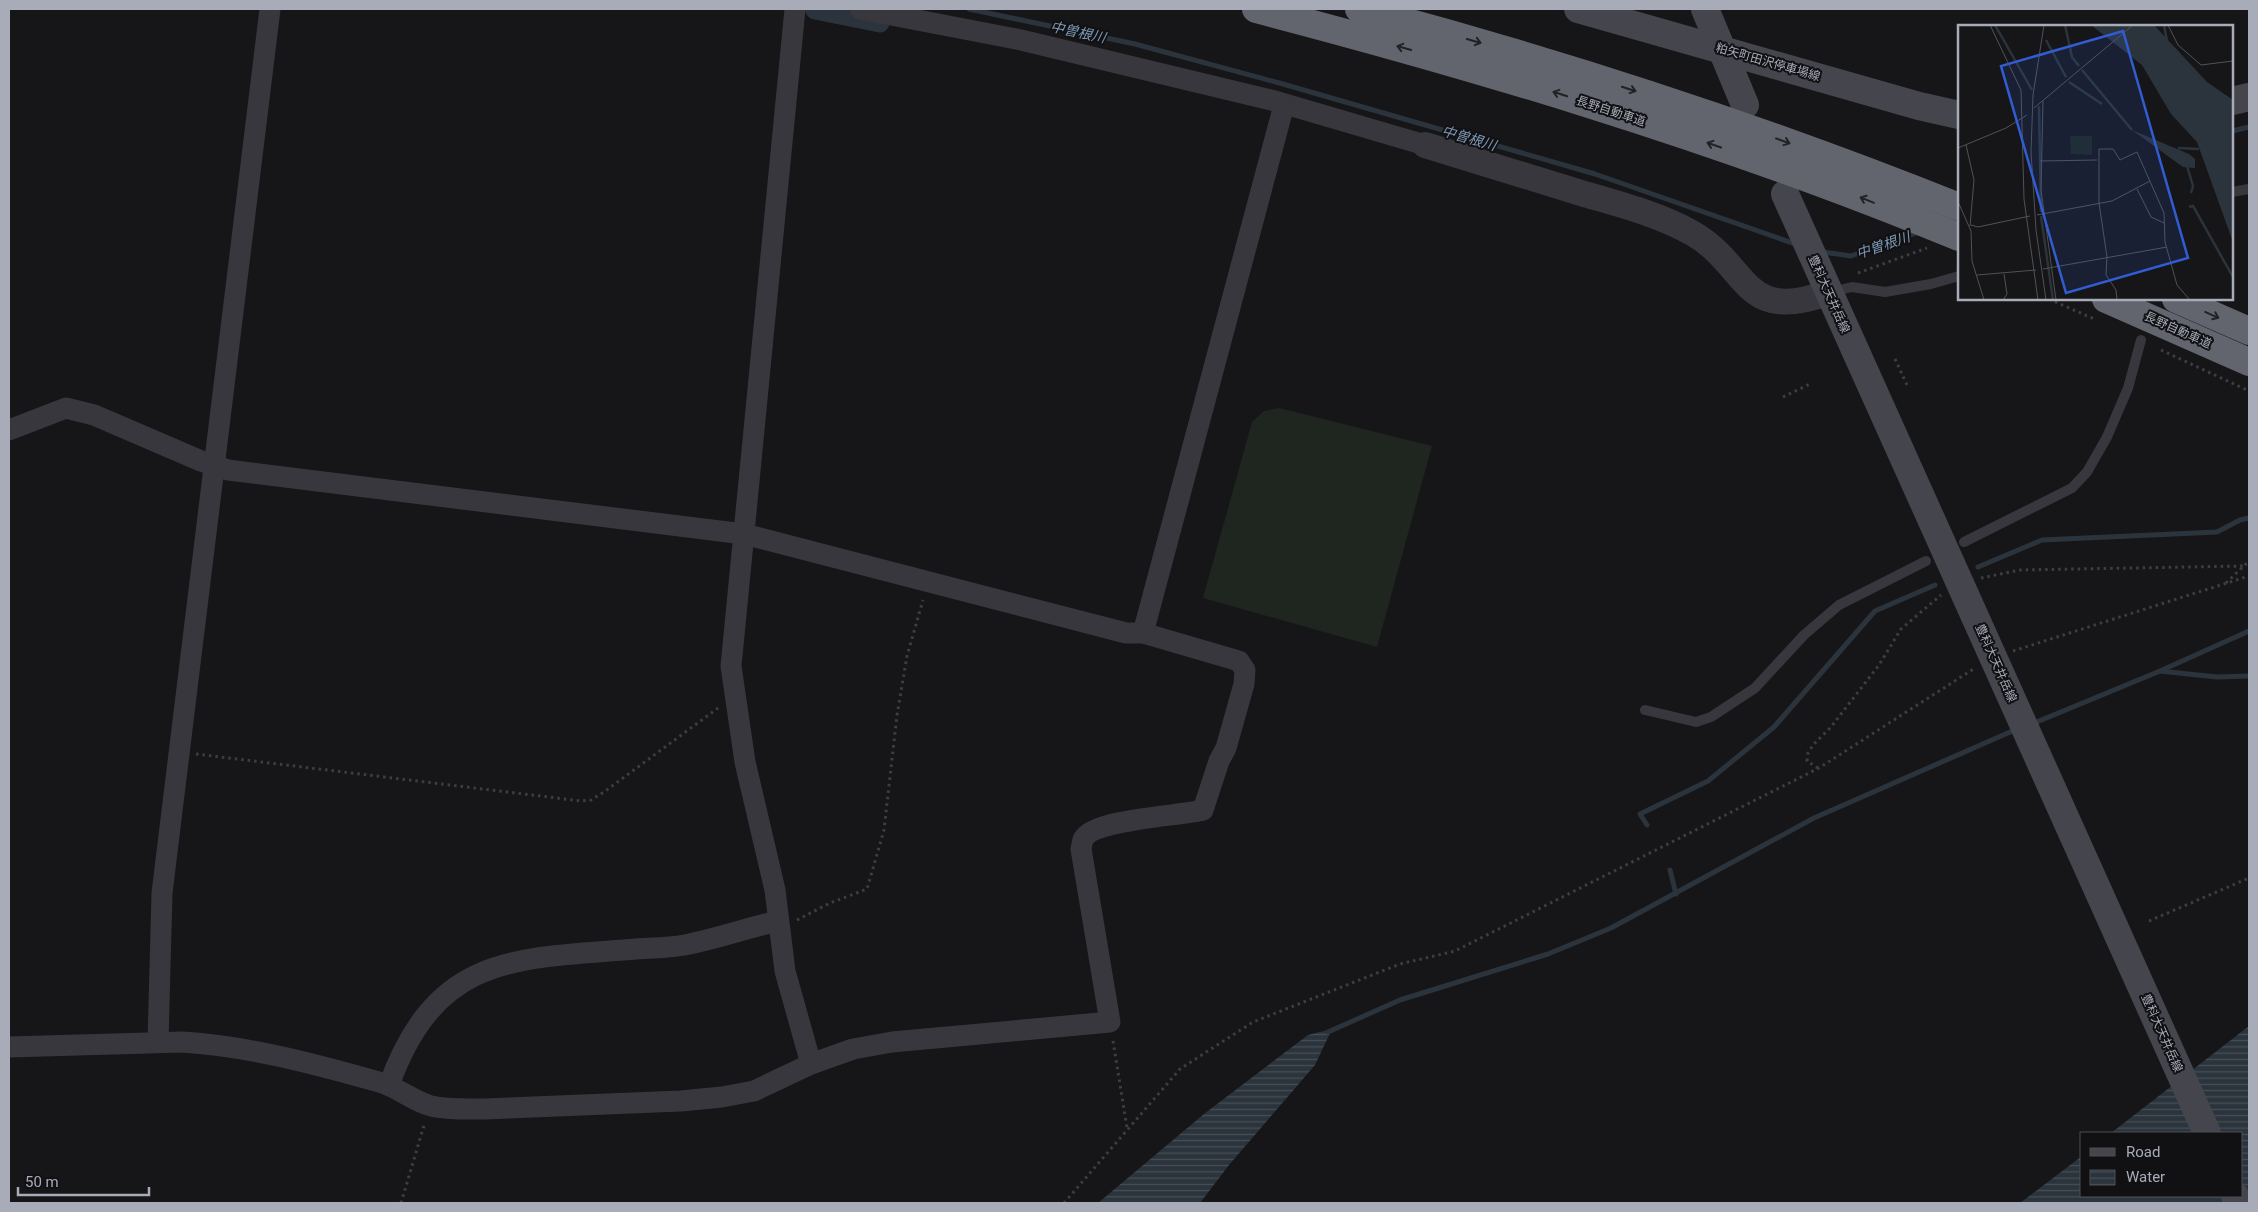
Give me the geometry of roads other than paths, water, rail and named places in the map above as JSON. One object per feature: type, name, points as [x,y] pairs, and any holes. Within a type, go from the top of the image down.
[{"type":"highway","name":"長野自動車道","points":[[1256,9],[1390,44],[1544,89],[1700,140],[1832,186],[1912,218],[1947,241]]},
{"type":"highway","points":[[1359,9],[1550,63],[1706,113],[1953,205]]},
{"type":"highway","name":"長野自動車道","points":[[2108,300],[2249,362]]},
{"type":"highway","points":[[2178,300],[2249,331]]},
{"type":"main road","name":"粕矢町田沢停車場線","points":[[1578,9],[1918,106],[1958,115]]},
{"type":"main road","points":[[1704,9],[1745,105]]},
{"type":"main road","points":[[2233,101],[2249,97]]},
{"type":"main road","name":"豊科大天井岳線","points":[[1785,194],[1822,280],[2207,1132]]},
{"type":"street","points":[[158,1042],[162,892],[270,9]]},
{"type":"street","points":[[795,9],[731,666],[745,762],[775,890],[785,971],[811,1064]]},
{"type":"street","points":[[860,9],[1020,40],[1284,105],[1425,145],[1616,203],[1670,223],[1708,244],[1741,281],[1758,295],[1775,301],[1794,302],[1822,280]]},
{"type":"street","points":[[1143,633],[1284,105]]},
{"type":"street","points":[[9,430],[66,408],[94,415],[228,470],[744,534],[1126,633],[1143,633],[1239,661],[1245,670],[1244,684],[1226,748],[1219,761],[1204,810],[1114,823],[1094,830],[1084,838],[1081,849],[1110,1022],[892,1042],[853,1048],[811,1064],[754,1091],[722,1097],[681,1101],[454,1110],[430,1105],[389,1085],[323,1066],[209,1044],[158,1042],[9,1048]]},
{"type":"street","points":[[389,1085],[400,1054],[414,1028],[436,1003],[457,986],[479,973],[530,958],[686,945],[778,921]]},
{"type":"lane","points":[[2233,192],[2249,189]]},
{"type":"lane","points":[[1822,280],[1885,292],[1932,284],[1958,276]]},
{"type":"lane","points":[[1964,542],[2072,488],[2087,472],[2107,437],[2128,388],[2141,340]]},
{"type":"lane","points":[[1645,710],[1696,722],[1711,717],[1755,688],[1804,635],[1839,605],[1926,561]]},
{"type":"water","points":[[2249,1026],[2249,1203],[2020,1203],[2080,1158],[2080,1197],[2243,1197],[2243,1132],[2112,1132]]},
{"type":"water","points":[[1332,1029],[1315,1065],[1229,1165],[1200,1203],[1098,1203],[1204,1114],[1308,1035]]},
{"type":"waterway","name":"中曽根川","points":[[969,9],[1135,44],[1283,84],[1595,174],[1798,245]]},
{"type":"waterway","points":[[815,10],[880,23]]},
{"type":"waterway","name":"中曽根川","points":[[2233,131],[2249,127]]},
{"type":"waterway","name":"中曽根川","points":[[1823,252],[1851,256],[1919,232]]},
{"type":"waterway","points":[[1978,567],[2042,540],[2217,532],[2240,520],[2249,518]]},
{"type":"waterway","points":[[1647,825],[1640,814],[1708,781],[1774,727],[1875,611],[1935,585]]},
{"type":"waterway","points":[[2160,671],[2249,631]]},
{"type":"waterway","points":[[2032,724],[2160,671],[2217,677],[2249,676]]},
{"type":"waterway","points":[[1328,1032],[1400,1000],[1548,954],[1611,928],[1814,818],[2017,729]]},
{"type":"waterway","points":[[1670,870],[1676,894]]}]
